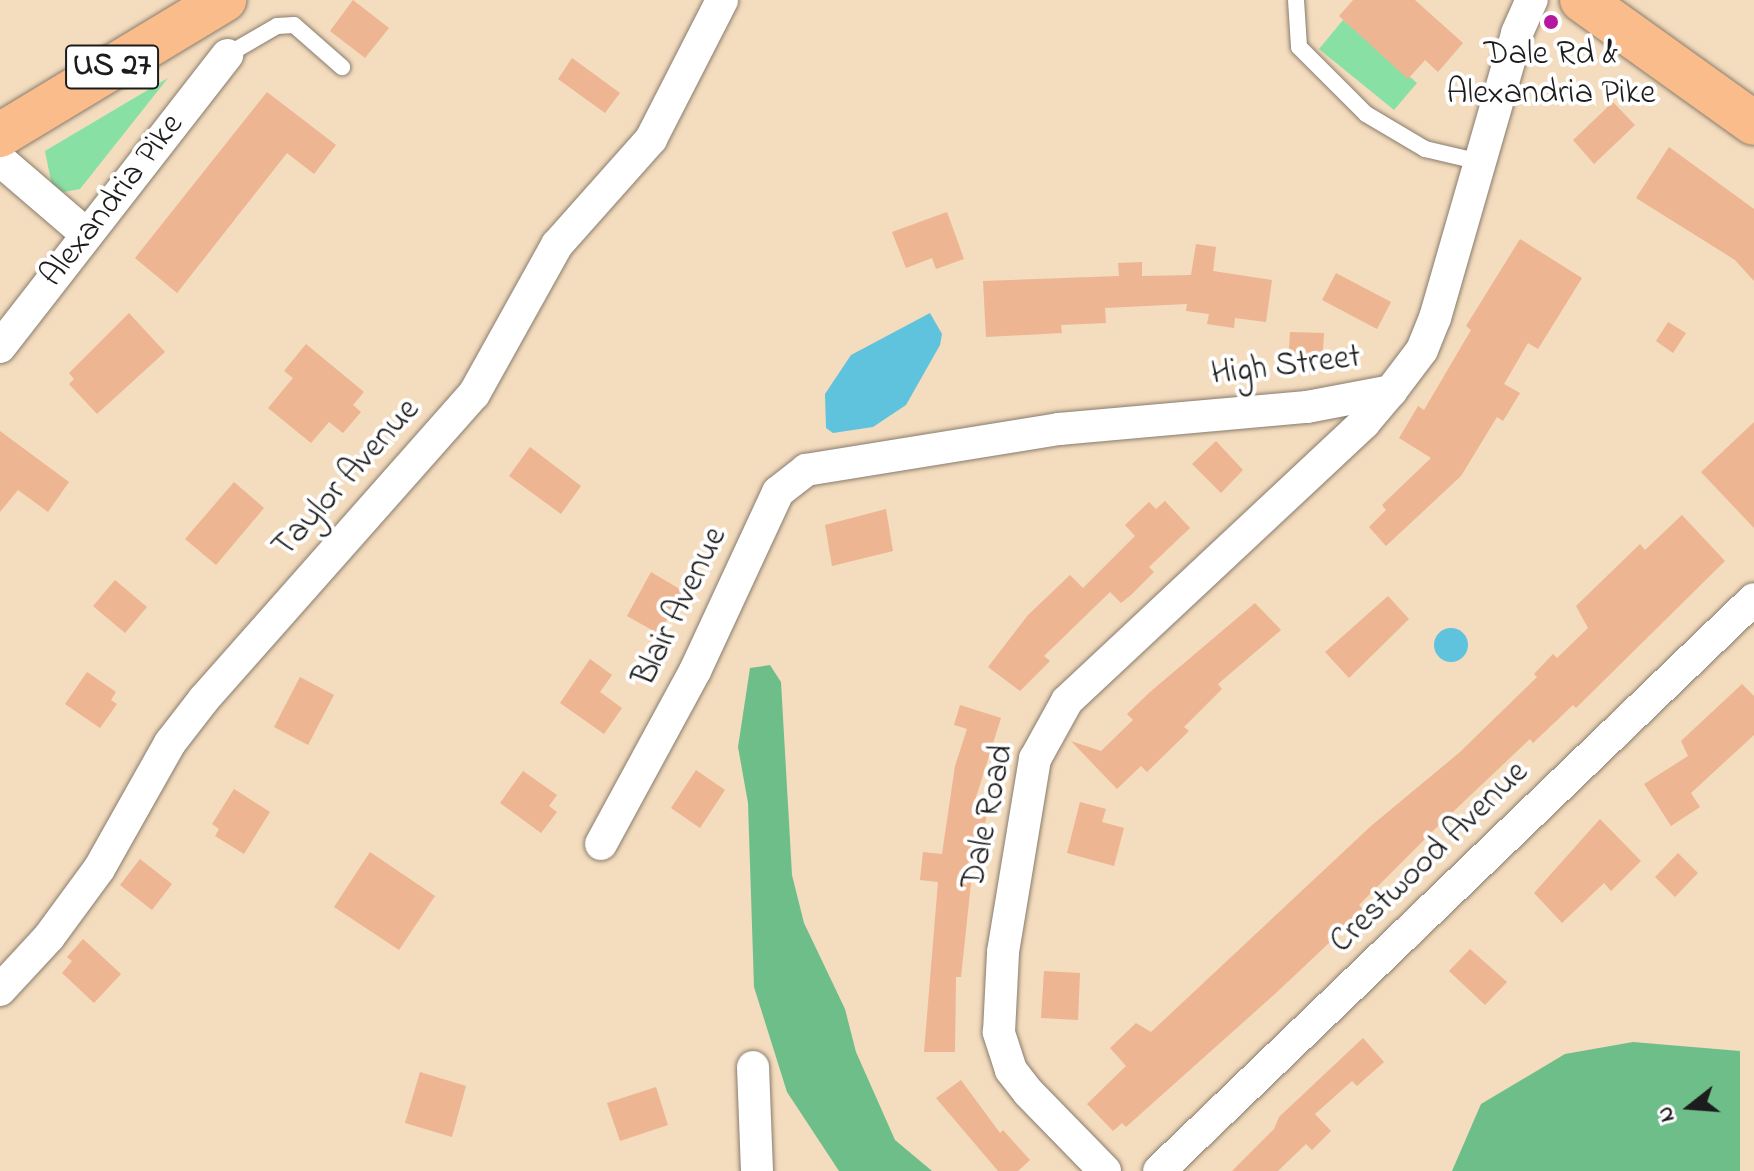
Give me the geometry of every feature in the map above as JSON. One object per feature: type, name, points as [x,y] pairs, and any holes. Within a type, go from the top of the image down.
[{"type":"main road","name":"US 27","points":[[0,135],[224,0]]},
{"type":"main road","points":[[1582,0],[1754,123]]},
{"type":"street","name":"Taylor Avenue","points":[[0,990],[49,937],[99,869],[170,743],[204,699],[474,394],[557,245],[651,139],[722,0]]},
{"type":"street","name":"High Street","points":[[871,459],[1059,429],[1307,407],[1391,391],[1422,350],[1435,318],[1517,33],[1532,0]]},
{"type":"street","name":"Alexandria Pike","points":[[0,347],[227,55]]},
{"type":"street","points":[[0,160],[86,234]]},
{"type":"street","name":"Dale Road","points":[[1105,1171],[1028,1092],[1011,1070],[999,1032],[1004,944],[1035,759],[1067,701],[1364,423],[1391,391]]},
{"type":"street","name":"Blair Avenue","points":[[601,844],[695,671],[778,492],[806,470],[871,459]]},
{"type":"street","name":"Crestwood Avenue","points":[[1159,1171],[1754,599]]},
{"type":"street","points":[[753,1067],[757,1171]]},
{"type":"lane","points":[[1296,0],[1299,47],[1366,114],[1425,149],[1481,162]]},
{"type":"lane","points":[[227,55],[277,26],[294,25],[342,67]]},
{"type":"green space","points":[[1343,20],[1417,83],[1394,110],[1319,49]]},
{"type":"green space","points":[[168,78],[80,189],[64,192],[52,186],[45,151]]},
{"type":"green space","points":[[770,665],[781,682],[792,875],[804,923],[845,1009],[856,1052],[895,1140],[932,1171],[839,1171],[787,1092],[754,987],[748,803],[738,747],[750,668]]},
{"type":"green space","points":[[1633,1042],[1740,1051],[1740,1171],[1452,1171],[1481,1104],[1565,1054]]},
{"type":"water","points":[[930,313],[942,334],[940,345],[906,405],[873,427],[833,433],[826,428],[825,394],[851,355]]},
{"type":"water","points":[[1451,628],[1463,633],[1468,645],[1463,657],[1451,662],[1439,657],[1434,645],[1439,633]]},
{"type":"building","points":[[353,0],[389,28],[365,58],[330,31]]},
{"type":"building","points":[[1353,0],[1415,0],[1463,43],[1438,72],[1425,60],[1408,79],[1339,16]]},
{"type":"building","points":[[572,58],[620,93],[605,113],[558,79]]},
{"type":"building","points":[[267,92],[336,145],[314,174],[287,153],[177,293],[135,258]]},
{"type":"building","points":[[1613,102],[1635,125],[1594,164],[1573,140]]},
{"type":"building","points":[[1669,147],[1754,209],[1754,281],[1735,260],[1636,198]]},
{"type":"building","points":[[947,212],[964,259],[936,269],[932,258],[906,268],[892,232]]},
{"type":"building","points":[[1520,239],[1582,278],[1538,349],[1528,343],[1504,384],[1520,393],[1503,421],[1497,417],[1461,476],[1386,546],[1369,527],[1386,510],[1382,505],[1431,458],[1399,438],[1418,406],[1424,410],[1471,330],[1466,326]]},
{"type":"building","points":[[1196,244],[1216,247],[1213,271],[1272,280],[1266,322],[1235,318],[1234,328],[1207,324],[1209,314],[1186,311],[1187,304],[1105,308],[1106,323],[1061,325],[1062,333],[986,337],[983,281],[1119,276],[1118,263],[1142,262],[1142,276],[1191,275]]},
{"type":"building","points":[[1336,273],[1391,302],[1377,329],[1322,300]]},
{"type":"building","points":[[129,313],[165,352],[97,414],[69,384],[74,379],[69,373]]},
{"type":"building","points":[[1668,322],[1686,333],[1673,353],[1656,341]]},
{"type":"building","points":[[1290,332],[1324,333],[1322,365],[1288,364]]},
{"type":"building","points":[[306,344],[364,392],[353,405],[361,412],[343,433],[329,422],[311,443],[268,408],[293,378],[284,371]]},
{"type":"building","points":[[1754,422],[1754,528],[1701,472]]},
{"type":"building","points":[[0,431],[69,482],[48,512],[18,490],[0,512]]},
{"type":"building","points":[[1216,441],[1243,470],[1221,493],[1192,464]]},
{"type":"building","points":[[530,447],[581,486],[561,514],[509,476]]},
{"type":"building","points":[[234,482],[264,508],[216,565],[185,539]]},
{"type":"building","points":[[1165,501],[1190,528],[1149,567],[1154,572],[1131,595],[1121,603],[1110,592],[1044,656],[1050,661],[1020,691],[988,667],[1028,615],[1070,575],[1083,588],[1135,536],[1125,525],[1149,502],[1156,509]]},
{"type":"building","points":[[886,509],[893,551],[832,566],[825,525]]},
{"type":"building","points":[[1682,515],[1725,561],[1576,708],[1573,705],[1533,743],[1530,739],[1437,827],[1359,905],[1364,910],[1276,993],[1126,1127],[1122,1123],[1113,1131],[1087,1104],[1126,1066],[1110,1048],[1136,1023],[1151,1032],[1371,826],[1460,752],[1537,677],[1534,674],[1553,654],[1557,658],[1588,628],[1576,606],[1640,544],[1645,550]]},
{"type":"building","points":[[651,572],[683,591],[659,634],[627,616]]},
{"type":"building","points":[[115,580],[147,607],[125,633],[93,606]]},
{"type":"building","points":[[1388,596],[1409,619],[1349,678],[1325,652]]},
{"type":"building","points":[[1255,603],[1281,630],[1218,684],[1222,689],[1184,727],[1189,731],[1147,772],[1141,766],[1117,789],[1071,741],[1101,751],[1133,720],[1127,714]]},
{"type":"building","points":[[590,659],[612,675],[600,692],[622,708],[604,734],[560,703]]},
{"type":"building","points":[[87,672],[116,692],[111,700],[117,704],[100,728],[65,704]]},
{"type":"building","points":[[300,677],[334,695],[308,745],[274,727]]},
{"type":"building","points":[[1742,684],[1754,696],[1754,735],[1691,793],[1700,807],[1671,826],[1644,784],[1688,756],[1681,741]]},
{"type":"building","points":[[960,705],[1001,718],[972,810],[987,813],[983,837],[976,836],[961,977],[956,977],[955,1052],[924,1052],[938,882],[920,880],[923,852],[942,854],[955,766],[967,729],[954,725]]},
{"type":"building","points":[[696,770],[725,790],[700,828],[671,808]]},
{"type":"building","points":[[523,771],[557,795],[549,806],[557,812],[541,833],[500,803]]},
{"type":"building","points":[[234,789],[270,812],[244,854],[215,836],[219,829],[212,824]]},
{"type":"building","points":[[1080,802],[1106,809],[1102,822],[1124,828],[1114,866],[1067,853]]},
{"type":"building","points":[[1600,819],[1641,861],[1611,891],[1604,883],[1562,923],[1534,893]]},
{"type":"building","points":[[370,852],[435,896],[399,950],[334,907]]},
{"type":"building","points":[[1678,853],[1698,873],[1675,897],[1655,877]]},
{"type":"building","points":[[140,859],[172,884],[152,910],[120,885]]},
{"type":"building","points":[[83,939],[121,974],[94,1003],[62,973],[72,961],[67,957]]},
{"type":"building","points":[[1470,949],[1507,982],[1485,1005],[1449,971]]},
{"type":"building","points":[[1044,971],[1080,973],[1078,1020],[1041,1018]]},
{"type":"building","points":[[1363,1038],[1384,1062],[1357,1086],[1352,1081],[1315,1114],[1331,1131],[1312,1150],[1306,1144],[1278,1171],[1232,1171],[1274,1129],[1279,1117]]},
{"type":"building","points":[[420,1072],[466,1086],[452,1137],[405,1123]]},
{"type":"building","points":[[961,1080],[1000,1133],[1003,1130],[1030,1160],[1018,1171],[998,1171],[936,1098]]},
{"type":"building","points":[[656,1087],[668,1125],[620,1141],[607,1103]]},
{"type":"place","name":"Dale Rd & Alexandria Pike","points":[[1551,22]]}]
